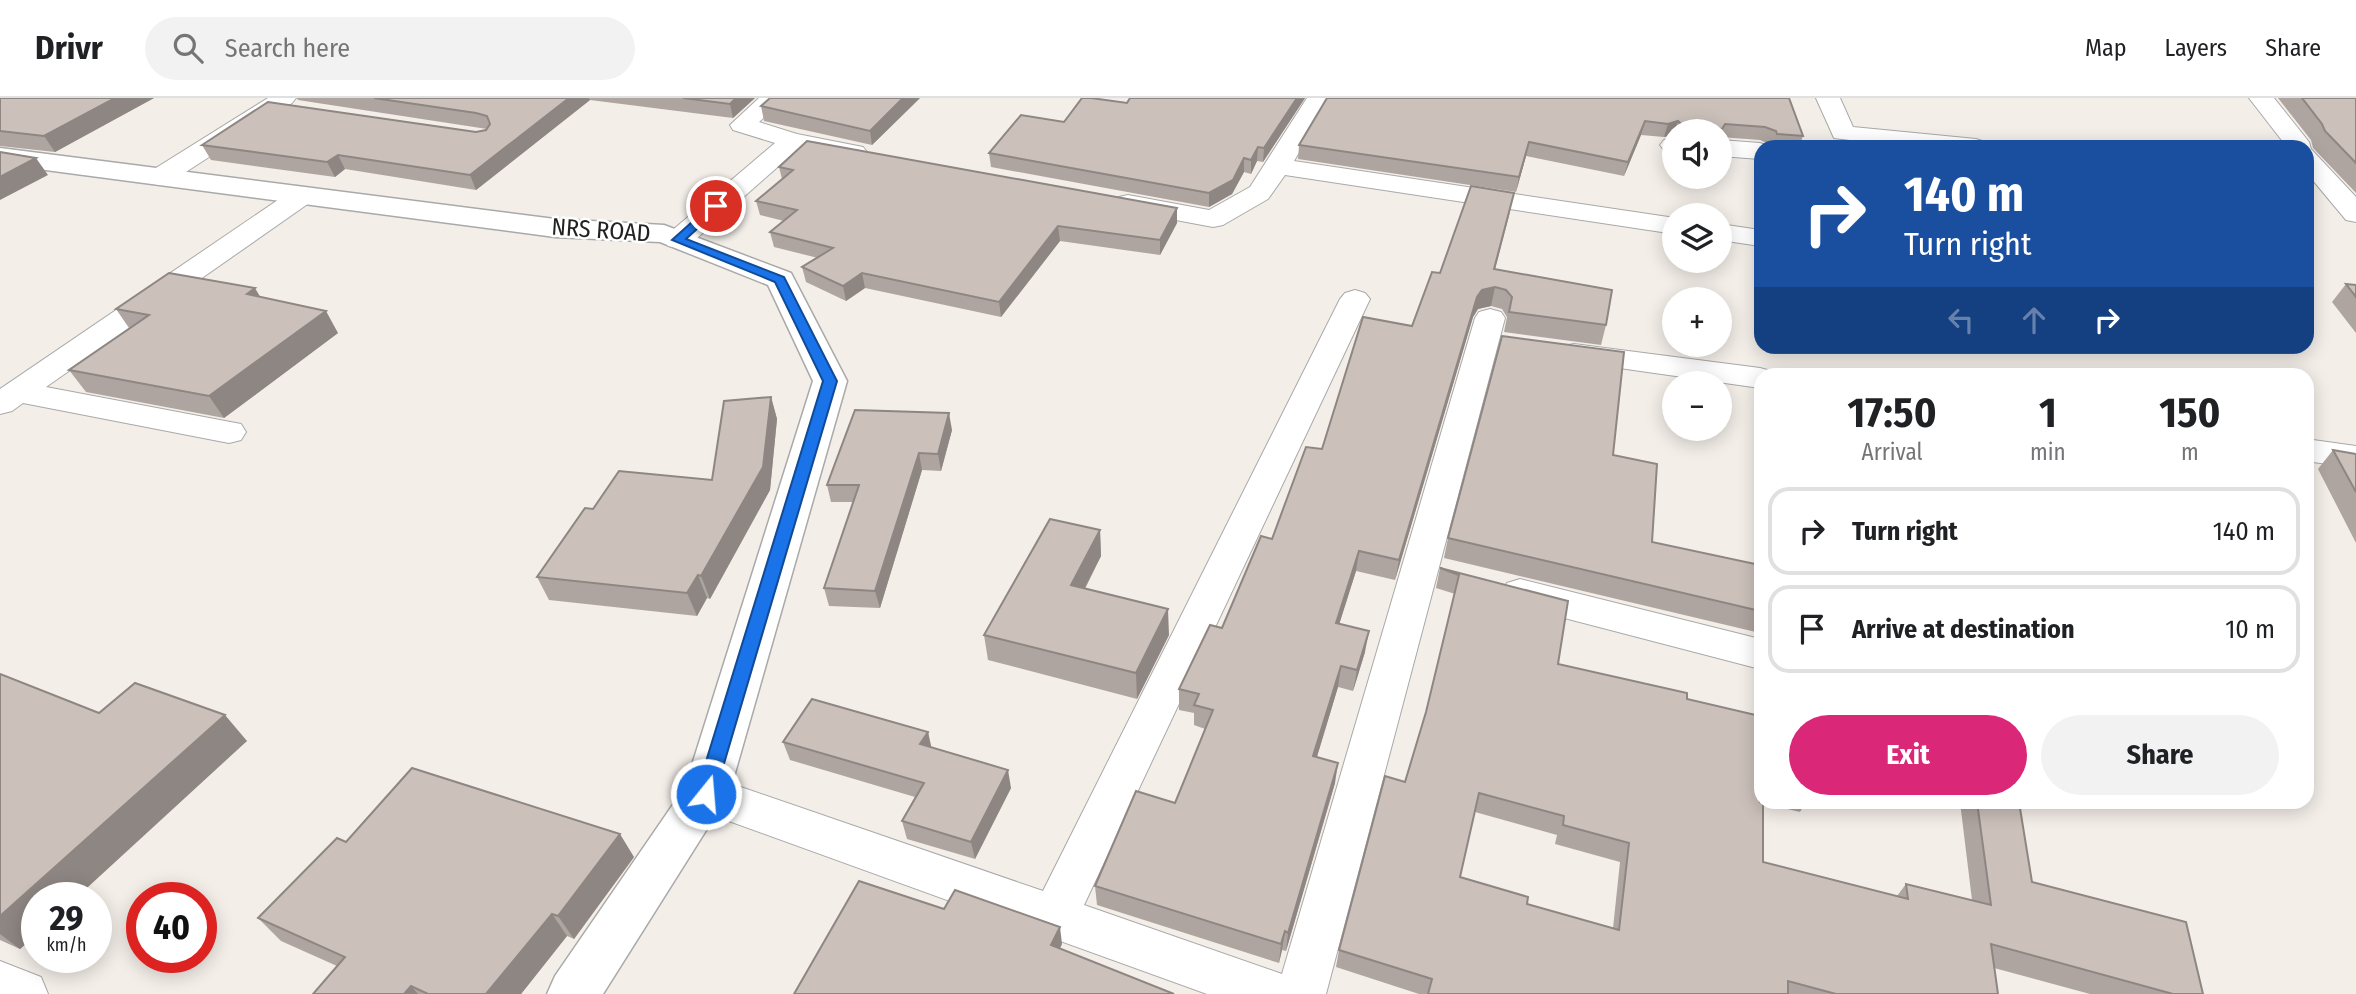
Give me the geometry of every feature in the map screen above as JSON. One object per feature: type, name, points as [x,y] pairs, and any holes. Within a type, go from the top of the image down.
[{"type":"street","points":[[773,98],[742,125],[793,141],[874,156]]},
{"type":"street","points":[[1104,199],[1213,219],[1259,193],[1319,98]]},
{"type":"street","points":[[1828,98],[1842,140]]},
{"type":"street","points":[[2261,98],[2294,140]]},
{"type":"street","points":[[160,177],[277,102],[309,112]]},
{"type":"street","points":[[678,240],[793,141]]},
{"type":"street","points":[[1732,149],[1754,150]]},
{"type":"street","name":"NRS ROAD","points":[[0,156],[555,228],[664,234],[780,279],[830,381],[706,794],[573,994]]},
{"type":"street","points":[[1278,166],[1662,224]]},
{"type":"street","points":[[2317,180],[2356,214]]},
{"type":"street","points":[[9,398],[303,195]]},
{"type":"street","points":[[1732,234],[1754,237]]},
{"type":"street","points":[[1055,917],[1355,299]]},
{"type":"street","points":[[1301,994],[1420,568],[1506,338],[1754,377]]},
{"type":"street","points":[[9,398],[229,432]]},
{"type":"street","points":[[2314,451],[2356,457]]},
{"type":"street","points":[[1420,568],[1754,652]]},
{"type":"street","points":[[706,794],[1273,994]]},
{"type":"street","points":[[0,984],[23,994]]},
{"type":"building","points":[[0,98],[115,98],[44,136],[0,131]]},
{"type":"building","points":[[374,98],[569,98],[470,175],[338,155],[327,162],[202,145],[268,102],[476,132],[486,130],[490,124],[487,116],[476,113]]},
{"type":"building","points":[[683,98],[736,98],[730,104]]},
{"type":"building","points":[[770,98],[903,98],[870,131],[761,106]]},
{"type":"building","points":[[1082,98],[1127,103],[1130,98],[1297,98],[1264,148],[1258,147],[1251,160],[1244,158],[1233,180],[1209,193],[989,153],[1021,115],[1064,122]]},
{"type":"building","points":[[1327,98],[1789,98],[1803,136],[1777,134],[1765,127],[1732,125],[1732,119],[1662,119],[1662,123],[1645,121],[1628,162],[1529,142],[1519,177],[1299,145]]},
{"type":"building","points":[[2302,98],[2356,98],[2356,163],[2325,131]]},
{"type":"building","points":[[807,141],[1177,208],[1160,240],[1058,226],[999,302],[862,273],[843,286],[802,267],[833,248],[770,232],[797,210],[756,201],[793,170],[779,167]]},
{"type":"building","points":[[0,152],[36,158],[0,177]]},
{"type":"building","points":[[1471,186],[1514,193],[1494,269],[1612,290],[1606,325],[1509,312],[1512,297],[1506,290],[1495,287],[1482,290],[1477,297],[1399,560],[1359,551],[1336,623],[1369,631],[1357,670],[1341,666],[1313,756],[1338,763],[1288,933],[1285,931],[1281,944],[1095,886],[1136,791],[1175,803],[1213,710],[1194,705],[1199,694],[1179,689],[1210,625],[1222,628],[1261,536],[1272,539],[1306,447],[1322,449],[1363,317],[1412,326],[1432,272],[1440,273]]},
{"type":"building","points":[[169,273],[255,288],[247,294],[326,311],[209,396],[69,370],[149,315],[116,309]]},
{"type":"building","points":[[2346,284],[2356,285],[2356,297]]},
{"type":"building","points":[[1502,336],[1624,352],[1613,455],[1657,464],[1652,542],[1754,564],[1754,610],[1448,538]]},
{"type":"building","points":[[771,397],[763,467],[701,576],[698,575],[687,593],[537,577],[585,508],[593,509],[619,471],[712,480],[724,401]]},
{"type":"building","points":[[855,410],[949,413],[938,454],[919,453],[875,591],[824,588],[859,485],[827,485]]},
{"type":"building","points":[[2333,450],[2356,454],[2356,492]]},
{"type":"building","points":[[1050,519],[1100,530],[1071,585],[1168,609],[1136,673],[984,635]]},
{"type":"building","points":[[1440,568],[1568,601],[1558,664],[1687,693],[1687,699],[1754,715],[1754,809],[1763,809],[1763,862],[1908,899],[1906,884],[1991,905],[1978,809],[2020,809],[2032,882],[2186,922],[2203,994],[2173,994],[1991,944],[1998,994],[1836,994],[1788,981],[1788,994],[1428,994],[1432,979],[1339,950],[1385,776],[1405,782],[1426,712],[1459,575]],"holes":[[[1479,793],[1564,816],[1563,825],[1629,843],[1619,930],[1527,904],[1528,897],[1460,877]]]},
{"type":"building","points":[[0,674],[99,713],[135,683],[225,715],[38,882],[21,882],[21,897],[0,916]]},
{"type":"building","points":[[812,699],[928,732],[920,744],[1008,770],[971,842],[902,821],[924,783],[783,742]]},
{"type":"building","points":[[412,768],[620,834],[558,916],[552,914],[486,994],[428,994],[411,986],[404,994],[313,994],[345,957],[258,918],[337,838],[346,842]]},
{"type":"building","points":[[859,881],[944,909],[955,890],[1060,927],[1051,945],[1174,994],[794,994]]},
{"type":"route","points":[[706,794],[830,381],[780,279],[678,240],[716,206]]}]
